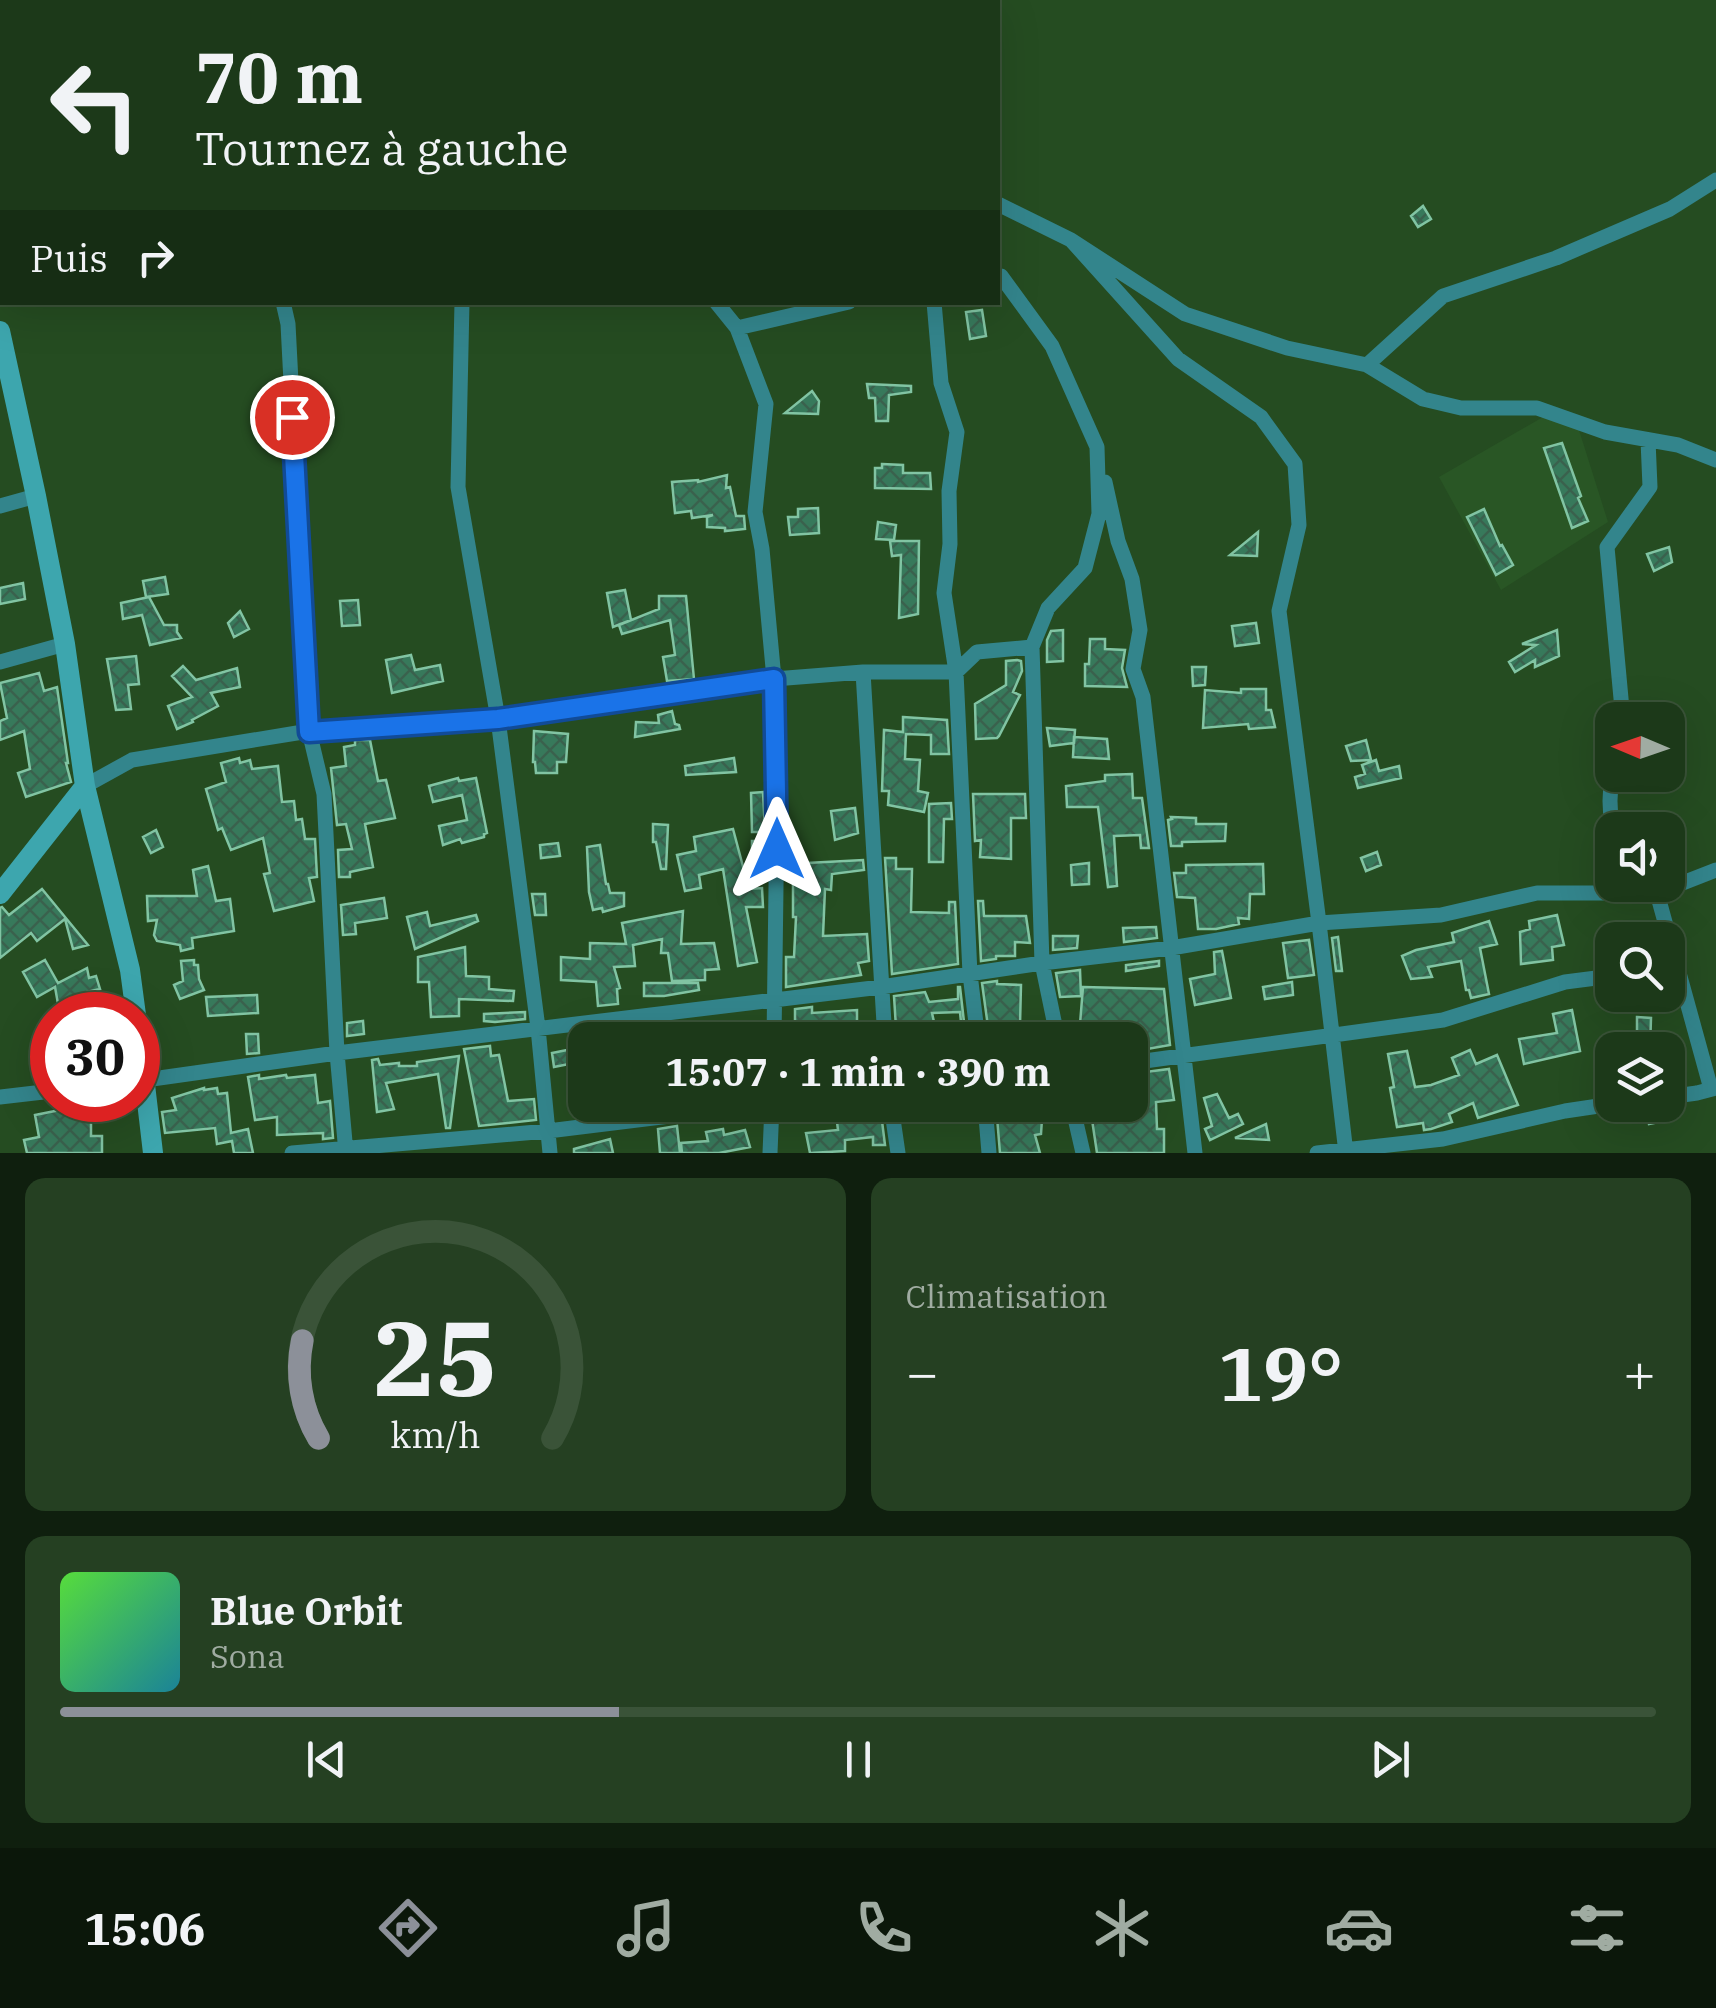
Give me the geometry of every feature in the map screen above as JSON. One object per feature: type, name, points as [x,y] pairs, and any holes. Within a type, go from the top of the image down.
[{"type":"street","points":[[1368,365],[1443,296],[1572,251],[1670,210],[1716,180]]},
{"type":"street","points":[[1000,205],[1071,240],[1185,314],[1287,348],[1368,365],[1423,399],[1460,408],[1536,408],[1605,432],[1678,445],[1716,460]]},
{"type":"street","points":[[1071,240],[1178,360],[1260,417],[1295,464],[1299,525],[1279,611],[1346,1152]]},
{"type":"street","points":[[1000,276],[1052,346],[1097,447],[1118,540],[1132,579],[1140,630],[1134,669],[1143,697],[1194,1153]]},
{"type":"street","points":[[285,305],[309,732],[324,794],[346,1150]]},
{"type":"street","points":[[462,305],[458,487],[498,719],[550,1153]]},
{"type":"street","points":[[718,305],[737,328],[766,404],[755,512],[774,679],[774,1022]]},
{"type":"street","points":[[737,328],[837,305]]},
{"type":"street","points":[[934,305],[941,384],[956,432],[944,593],[956,672],[970,974],[976,1022]]},
{"type":"street","points":[[0,331],[65,644],[85,786],[132,992]]},
{"type":"street","points":[[1621,702],[1608,548],[1650,487],[1648,440]]},
{"type":"street","points":[[1054,1022],[1042,963],[1032,647],[1048,608],[1085,568],[1098,514],[1097,447]]},
{"type":"street","points":[[0,506],[36,496]]},
{"type":"street","points":[[0,662],[65,644]]},
{"type":"street","points":[[0,894],[85,786],[132,760],[309,732],[498,719],[774,679],[863,672],[956,672],[978,652],[1032,647]]},
{"type":"street","points":[[863,672],[884,1022]]},
{"type":"street","points":[[1685,879],[1716,870]]},
{"type":"street","points":[[160,1078],[881,987],[1171,948],[1320,923],[1441,915],[1537,893],[1595,891]]},
{"type":"street","points":[[1148,1061],[1443,1020],[1566,982],[1595,978]]},
{"type":"street","points":[[1685,999],[1713,1088],[1685,1095]]},
{"type":"street","points":[[0,1097],[30,1094]]},
{"type":"street","points":[[1318,1153],[1443,1139],[1595,1107]]},
{"type":"street","points":[[148,1122],[154,1153]]},
{"type":"street","points":[[292,1153],[621,1122]]},
{"type":"street","points":[[770,1153],[771,1122]]},
{"type":"street","points":[[893,1122],[898,1153]]},
{"type":"street","points":[[986,1122],[989,1153]]},
{"type":"street","points":[[1076,1122],[1083,1153]]},
{"type":"shaded area","points":[[1550,413],[1579,430],[1608,522],[1501,590],[1439,477]]},
{"type":"building","points":[[1423,206],[1431,219],[1418,227],[1411,216]]},
{"type":"building","points":[[982,310],[986,336],[970,339],[966,312]]},
{"type":"building","points":[[867,384],[911,386],[911,392],[889,395],[888,421],[876,421],[875,398],[869,398]]},
{"type":"building","points":[[812,391],[819,401],[818,414],[785,413]]},
{"type":"building","points":[[1562,443],[1588,521],[1572,528],[1544,448]]},
{"type":"building","points":[[882,464],[903,465],[903,473],[930,473],[931,489],[875,488],[875,468],[882,468]]},
{"type":"building","points":[[727,475],[726,488],[730,487],[736,516],[744,516],[745,529],[725,531],[707,527],[707,517],[713,515],[692,518],[691,511],[675,513],[672,482],[698,482]]},
{"type":"building","points":[[818,508],[819,533],[790,535],[788,517],[798,517],[798,509]]},
{"type":"building","points":[[1484,509],[1513,565],[1496,575],[1467,517]]},
{"type":"building","points":[[878,522],[896,525],[894,540],[876,539]]},
{"type":"building","points":[[1258,532],[1257,556],[1230,555]]},
{"type":"building","points":[[890,541],[919,541],[918,614],[899,618],[901,555],[892,556]]},
{"type":"building","points":[[1669,547],[1672,562],[1654,571],[1647,554]]},
{"type":"building","points":[[165,577],[168,594],[146,597],[143,581]]},
{"type":"building","points":[[23,583],[25,599],[0,604],[0,588]]},
{"type":"building","points":[[625,590],[631,620],[613,627],[607,593]]},
{"type":"building","points":[[659,596],[686,596],[694,679],[667,681],[663,657],[675,655],[670,620],[622,634],[619,625],[659,609]]},
{"type":"building","points":[[149,597],[164,625],[177,625],[181,638],[150,645],[142,615],[123,619],[121,603]]},
{"type":"building","points":[[358,600],[360,625],[342,626],[340,601]]},
{"type":"building","points":[[240,611],[249,629],[234,637],[228,623]]},
{"type":"building","points":[[1256,623],[1259,643],[1235,646],[1232,626]]},
{"type":"building","points":[[1063,630],[1063,661],[1047,662],[1051,631]]},
{"type":"building","points":[[1557,630],[1559,656],[1535,667],[1535,660],[1515,672],[1509,662],[1536,645],[1522,644]]},
{"type":"building","points":[[1090,639],[1105,639],[1105,649],[1125,650],[1122,668],[1127,687],[1085,686]]},
{"type":"building","points":[[411,655],[415,670],[440,665],[443,681],[392,693],[386,660]]},
{"type":"building","points":[[136,656],[139,684],[128,685],[131,709],[116,710],[107,659]]},
{"type":"building","points":[[1006,661],[1021,661],[1022,671],[1013,692],[1020,695],[999,736],[976,739],[975,704],[1006,685]]},
{"type":"building","points":[[183,666],[196,680],[237,668],[240,687],[211,693],[218,706],[177,729],[168,706],[192,697],[172,676]]},
{"type":"building","points":[[1192,667],[1206,667],[1205,685],[1193,686]]},
{"type":"building","points":[[39,673],[44,691],[57,687],[71,782],[26,797],[18,773],[30,769],[24,731],[0,740],[0,721],[7,718],[0,683]]},
{"type":"building","points":[[1241,689],[1266,689],[1266,710],[1271,710],[1275,727],[1249,729],[1248,724],[1203,728],[1205,690],[1241,693]]},
{"type":"building","points":[[672,711],[680,729],[635,737],[636,722],[659,723],[658,715]]},
{"type":"building","points":[[903,717],[947,720],[949,754],[931,754],[931,735],[906,734],[905,759],[920,760],[918,791],[928,793],[924,812],[888,805],[889,791],[882,791],[884,730],[903,732]]},
{"type":"building","points":[[1047,728],[1075,730],[1074,743],[1050,746]]},
{"type":"building","points":[[534,731],[568,734],[566,762],[557,762],[557,773],[536,773]]},
{"type":"building","points":[[1074,737],[1107,739],[1109,759],[1073,757]]},
{"type":"building","points":[[355,740],[370,740],[378,781],[386,780],[395,818],[365,824],[373,867],[350,872],[350,877],[339,877],[338,850],[352,849],[346,824],[337,825],[331,768],[346,766],[344,747],[355,745]]},
{"type":"building","points":[[1366,740],[1371,760],[1351,761],[1346,746]]},
{"type":"building","points":[[239,758],[240,763],[250,760],[252,769],[278,766],[282,802],[294,801],[296,820],[302,819],[305,839],[315,839],[317,877],[309,878],[314,901],[274,911],[264,874],[270,873],[263,838],[231,850],[222,828],[218,830],[206,789],[226,782],[221,763]]},
{"type":"building","points":[[734,758],[736,772],[686,775],[685,766]]},
{"type":"building","points":[[1376,760],[1379,771],[1399,766],[1401,778],[1358,788],[1355,777],[1365,774],[1362,765]]},
{"type":"building","points":[[1132,774],[1133,798],[1142,798],[1149,848],[1141,848],[1140,835],[1114,836],[1117,886],[1108,887],[1098,807],[1067,807],[1066,786],[1105,781],[1105,775]]},
{"type":"building","points":[[458,778],[476,778],[487,833],[462,843],[460,839],[443,845],[439,826],[467,820],[462,795],[433,802],[429,786]]},
{"type":"building","points":[[763,792],[765,832],[752,832],[751,793]]},
{"type":"building","points":[[973,794],[1025,794],[1026,818],[1011,818],[1011,859],[980,857],[981,840],[975,841]]},
{"type":"building","points":[[951,803],[952,819],[944,819],[943,862],[929,862],[929,804]]},
{"type":"building","points":[[855,808],[858,833],[835,840],[831,811]]},
{"type":"building","points":[[1171,817],[1196,818],[1196,824],[1226,824],[1225,841],[1171,846]]},
{"type":"building","points":[[653,824],[668,825],[666,869],[661,869],[653,842]]},
{"type":"building","points":[[733,829],[749,889],[762,888],[763,907],[746,907],[757,962],[738,966],[723,869],[699,875],[701,888],[685,891],[677,855],[696,851],[694,837]]},
{"type":"building","points":[[156,830],[163,847],[151,853],[143,837]]},
{"type":"building","points":[[752,841],[764,841],[765,881],[753,881],[753,875],[747,874],[747,866],[752,865]]},
{"type":"building","points":[[558,843],[560,856],[541,858],[540,845]]},
{"type":"building","points":[[600,845],[610,893],[624,893],[624,906],[603,912],[602,908],[593,910],[589,892],[587,847]]},
{"type":"building","points":[[1377,852],[1381,865],[1366,871],[1361,858]]},
{"type":"building","points":[[885,858],[896,858],[896,869],[912,869],[911,912],[949,913],[949,902],[955,902],[958,964],[892,974]]},
{"type":"building","points":[[863,860],[864,870],[832,874],[831,890],[825,889],[823,936],[867,934],[869,961],[858,963],[861,975],[786,987],[786,957],[794,957],[796,917],[793,877],[787,877],[788,864]]},
{"type":"building","points":[[1089,863],[1089,884],[1072,885],[1071,865]]},
{"type":"building","points":[[1263,864],[1264,894],[1250,894],[1249,919],[1238,918],[1239,924],[1198,929],[1195,898],[1177,897],[1174,873],[1186,873],[1186,865]]},
{"type":"building","points":[[208,866],[216,901],[230,899],[234,931],[192,938],[193,948],[181,951],[180,945],[157,941],[157,920],[148,921],[147,896],[197,896],[193,870]]},
{"type":"building","points":[[42,889],[88,945],[73,949],[65,919],[37,941],[31,933],[0,958],[0,908],[9,915]]},
{"type":"building","points":[[532,894],[545,894],[546,915],[535,915]]},
{"type":"building","points":[[384,898],[387,918],[355,923],[356,934],[343,935],[341,905]]},
{"type":"building","points":[[978,901],[983,901],[984,916],[1026,916],[1030,943],[1015,942],[1015,956],[981,961]]},
{"type":"building","points":[[683,911],[681,944],[714,943],[719,969],[705,970],[705,980],[672,981],[668,953],[661,953],[662,939],[633,945],[635,966],[614,967],[620,988],[618,1004],[598,1006],[596,982],[561,980],[561,957],[590,959],[590,943],[626,944],[622,923]]},
{"type":"building","points":[[427,912],[430,926],[476,915],[478,921],[415,949],[407,917]]},
{"type":"building","points":[[1557,915],[1564,945],[1552,947],[1553,960],[1521,964],[1520,932],[1530,929],[1529,921]]},
{"type":"building","points":[[1489,921],[1497,944],[1480,948],[1489,994],[1471,998],[1461,961],[1428,967],[1432,977],[1411,979],[1402,956],[1454,942],[1452,933]]},
{"type":"building","points":[[1156,927],[1157,938],[1124,942],[1123,928]]},
{"type":"building","points":[[1053,936],[1078,936],[1077,948],[1053,950]]},
{"type":"building","points":[[1338,937],[1342,971],[1336,971],[1332,938]]},
{"type":"building","points":[[1309,940],[1314,975],[1288,978],[1283,943]]},
{"type":"building","points":[[465,947],[466,976],[489,977],[489,989],[514,991],[513,1001],[459,999],[459,1016],[431,1017],[429,982],[418,982],[418,957]]},
{"type":"building","points":[[1222,951],[1231,998],[1195,1005],[1190,979],[1215,974],[1214,952]]},
{"type":"building","points":[[45,960],[58,983],[87,968],[89,978],[96,976],[100,989],[56,992],[55,987],[34,992],[23,972]]},
{"type":"building","points":[[194,960],[204,990],[180,999],[174,985],[183,981],[181,961]]},
{"type":"building","points":[[1159,961],[1159,966],[1126,971],[1126,965]]},
{"type":"building","points":[[1080,970],[1081,996],[1060,997],[1056,973]]},
{"type":"building","points":[[1292,982],[1293,995],[1265,999],[1263,987]]},
{"type":"building","points":[[644,983],[698,983],[699,990],[644,996]]},
{"type":"building","points":[[982,983],[1021,985],[1020,1022],[987,1022]]},
{"type":"building","points":[[960,987],[964,1022],[960,1012],[932,1013],[934,1022],[896,1022],[894,996],[925,992],[929,1002],[958,999]]},
{"type":"building","points":[[1083,987],[1164,989],[1170,1045],[1148,1049],[1148,1022],[1080,1022]]},
{"type":"building","points":[[257,995],[258,1013],[208,1016],[206,997]]},
{"type":"building","points":[[812,1007],[812,1013],[857,1010],[857,1022],[795,1022],[795,1009]]},
{"type":"building","points":[[1572,1010],[1580,1051],[1524,1064],[1519,1039],[1557,1033],[1553,1014]]},
{"type":"building","points":[[525,1012],[525,1019],[484,1021],[484,1014]]},
{"type":"building","points":[[1637,1017],[1651,1018],[1651,1032],[1637,1032]]},
{"type":"building","points":[[363,1021],[364,1034],[347,1036],[347,1023]]},
{"type":"building","points":[[246,1034],[258,1034],[259,1053],[247,1054]]},
{"type":"building","points":[[490,1046],[491,1056],[499,1055],[508,1101],[534,1099],[536,1120],[479,1126],[464,1049]]},
{"type":"building","points":[[568,1050],[568,1064],[554,1067],[552,1053]]},
{"type":"building","points":[[1470,1050],[1476,1064],[1497,1055],[1518,1105],[1478,1118],[1473,1103],[1449,1114],[1452,1122],[1431,1129],[1424,1130],[1423,1123],[1397,1127],[1388,1054],[1407,1051],[1415,1087],[1459,1075],[1452,1058]]},
{"type":"building","points":[[459,1056],[450,1128],[446,1128],[438,1074],[386,1083],[394,1109],[377,1112],[372,1060],[378,1059],[380,1065],[417,1066],[417,1062]]},
{"type":"building","points":[[1169,1069],[1174,1100],[1156,1102],[1157,1129],[1164,1129],[1164,1153],[1097,1153],[1092,1122],[1148,1122],[1148,1072]]},
{"type":"building","points":[[259,1075],[259,1079],[315,1075],[318,1103],[330,1101],[333,1138],[323,1139],[323,1133],[277,1135],[277,1117],[255,1120],[248,1077]]},
{"type":"building","points":[[204,1088],[227,1093],[231,1133],[248,1129],[253,1153],[234,1153],[232,1141],[217,1144],[215,1128],[165,1133],[162,1112],[176,1110],[172,1098]]},
{"type":"building","points":[[1217,1094],[1229,1118],[1238,1114],[1243,1124],[1210,1140],[1205,1129],[1212,1126],[1204,1098]]},
{"type":"building","points":[[36,1122],[91,1122],[91,1136],[102,1136],[102,1153],[27,1153],[24,1140],[39,1137]]},
{"type":"building","points":[[837,1122],[882,1122],[885,1145],[873,1145],[873,1137],[845,1140],[845,1151],[810,1153],[806,1133],[838,1130]]},
{"type":"building","points":[[997,1122],[1042,1122],[1041,1134],[1035,1135],[1040,1153],[1000,1153]]},
{"type":"building","points":[[1266,1124],[1269,1140],[1235,1138]]},
{"type":"building","points":[[677,1126],[680,1153],[660,1153],[658,1129]]},
{"type":"building","points":[[723,1129],[724,1135],[745,1130],[750,1147],[719,1153],[682,1153],[681,1143],[708,1141],[706,1132]]},
{"type":"building","points":[[610,1139],[613,1153],[574,1153],[574,1149]]},
{"type":"route","points":[[292,417],[309,732],[498,719],[774,679],[777,849]]}]
